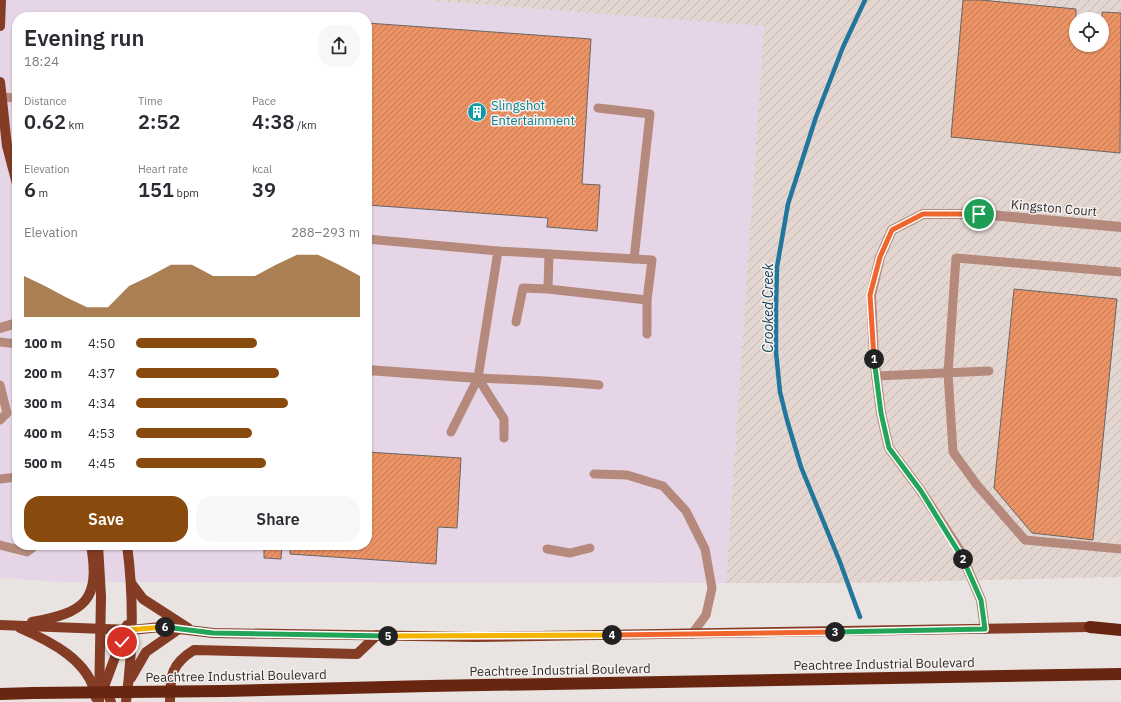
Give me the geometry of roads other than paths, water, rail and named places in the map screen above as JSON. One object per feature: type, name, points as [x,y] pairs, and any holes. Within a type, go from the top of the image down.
[{"type":"highway","points":[[1090,627],[1121,630]]},
{"type":"highway","name":"Peachtree Industrial Boulevard","points":[[0,694],[1121,674]]},
{"type":"main road","points":[[0,26],[2,0]]},
{"type":"main road","points":[[0,82],[0,97],[7,146],[12,165]]},
{"type":"main road","points":[[15,625],[59,617],[81,606],[94,587],[92,550]]},
{"type":"main road","points":[[99,550],[101,569],[99,702]]},
{"type":"main road","points":[[126,702],[129,682],[129,630],[132,610],[128,550]]},
{"type":"main road","points":[[131,584],[143,599],[195,632]]},
{"type":"main road","points":[[0,625],[129,630],[171,626],[195,632],[477,637],[1090,627]]},
{"type":"main road","points":[[15,625],[55,645],[72,659],[89,679],[95,691],[96,702]]},
{"type":"main road","points":[[121,702],[129,682],[146,652],[179,629]]},
{"type":"main road","points":[[99,702],[129,630]]},
{"type":"main road","points":[[170,702],[170,688],[174,667],[181,658],[194,650],[357,654],[377,636]]},
{"type":"main road","points":[[100,670],[111,702]]},
{"type":"street","name":"Kingston Court","points":[[985,629],[981,600],[960,551],[921,491],[889,448],[881,413],[876,376],[870,295],[880,257],[892,230],[923,214],[979,214],[1121,227]]},
{"type":"street","points":[[0,328],[12,324]]},
{"type":"street","points":[[372,370],[478,378]]},
{"type":"lane","points":[[0,97],[12,98]]},
{"type":"lane","points":[[598,108],[650,114],[634,259]]},
{"type":"lane","points":[[372,239],[498,251],[652,260],[647,300],[647,334]]},
{"type":"lane","points":[[451,432],[478,378],[498,251]]},
{"type":"lane","points":[[548,289],[549,254]]},
{"type":"lane","points":[[1121,272],[956,258],[948,373],[953,452],[978,485],[1025,540],[1121,549]]},
{"type":"lane","points":[[516,322],[523,288],[548,289],[647,300]]},
{"type":"lane","points":[[0,342],[12,343]]},
{"type":"lane","points":[[876,376],[989,371]]},
{"type":"lane","points":[[478,378],[600,384]]},
{"type":"lane","points":[[478,378],[504,419],[504,438]]},
{"type":"lane","points":[[0,385],[7,413],[0,420]]},
{"type":"lane","points":[[594,474],[627,474],[663,486],[686,511],[705,549],[712,588],[706,615],[692,634]]},
{"type":"lane","points":[[0,478],[12,477]]},
{"type":"lane","points":[[0,545],[12,548]]},
{"type":"lane","points":[[547,549],[570,553],[590,548]]},
{"type":"lane","points":[[19,550],[27,552],[30,550]]},
{"type":"waterway","name":"Crooked Creek","points":[[860,617],[840,562],[801,467],[787,420],[780,392],[776,352],[776,309],[777,267],[788,204],[816,117],[843,47],[865,0]]},
{"type":"place","name":"Slingshot Entertainment","points":[[477,112]]}]
